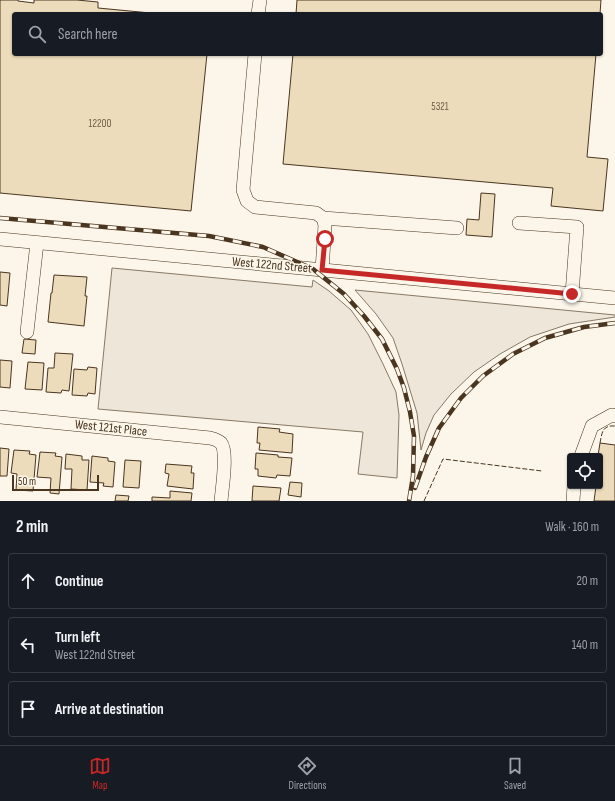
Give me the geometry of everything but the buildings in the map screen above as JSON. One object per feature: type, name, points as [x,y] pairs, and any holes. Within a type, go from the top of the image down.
[{"type":"street","points":[[258,12],[260,0]]},
{"type":"street","points":[[255,56],[243,190],[247,201],[255,207],[316,213],[323,218],[457,228]]},
{"type":"street","points":[[322,270],[325,226],[323,218]]},
{"type":"street","points":[[519,223],[577,227],[572,294]]},
{"type":"street","name":"West 122nd Street","points":[[0,239],[615,298]]},
{"type":"street","points":[[27,332],[37,243]]},
{"type":"street","points":[[582,453],[592,426],[612,415],[615,416]]},
{"type":"street","name":"West 121st Place","points":[[0,417],[216,439],[221,442],[224,448],[225,456],[220,501]]},
{"type":"street","points":[[573,501],[574,489]]},
{"type":"shaded area","points":[[112,268],[312,287],[313,280],[329,291],[351,310],[368,334],[396,392],[399,415],[397,478],[358,474],[363,432],[98,409]]},
{"type":"shaded area","points":[[355,290],[615,315],[615,317],[569,324],[530,337],[500,354],[474,372],[451,394],[434,415],[426,433],[421,450],[417,413],[393,338],[376,314]]},
{"type":"railway","points":[[0,218],[209,236],[263,247],[313,269],[344,294],[364,316],[382,339],[397,369],[404,388],[414,436],[413,476],[409,501]]},
{"type":"railway","points":[[415,488],[426,457],[439,428],[461,398],[483,376],[513,354],[545,338],[584,327],[615,323]]},
{"type":"fence","points":[[600,443],[603,430],[607,427],[615,426]]},
{"type":"fence","points":[[424,501],[443,459],[542,471]]},
{"type":"route","points":[[325,239],[322,270],[572,294]]}]
